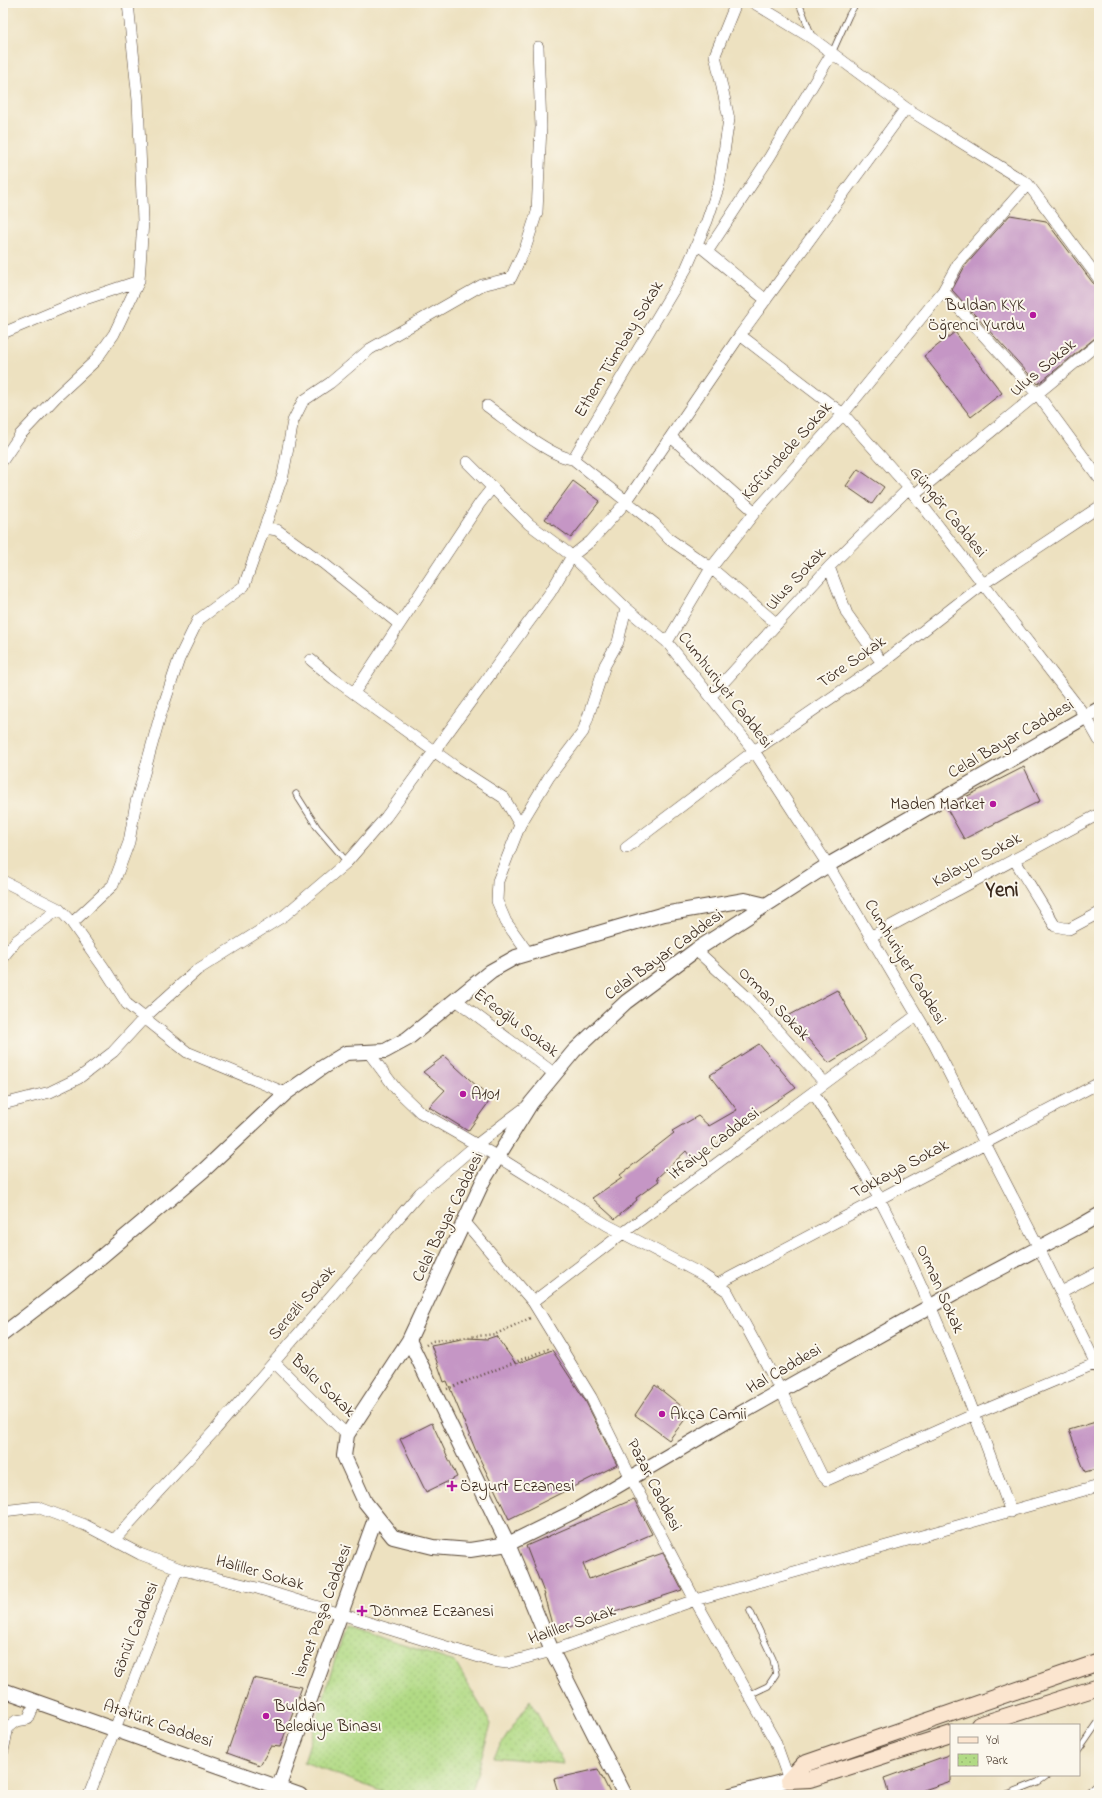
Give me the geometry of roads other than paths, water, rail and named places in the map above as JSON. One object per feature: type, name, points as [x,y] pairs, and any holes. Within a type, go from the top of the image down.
[{"type":"main road","points":[[789,1780],[804,1764],[1099,1662]]},
{"type":"main road","points":[[982,1724],[1099,1686]]},
{"type":"main road","points":[[789,1780],[810,1778],[950,1734]]},
{"type":"street","points":[[3,460],[20,435],[56,397],[95,361],[114,334],[139,282],[143,206],[138,100],[128,3]]},
{"type":"street","name":"Ethem Tümbay Sokak","points":[[573,459],[593,424],[644,344],[686,269],[707,221],[719,185],[729,119],[715,55],[736,3]]},
{"type":"street","points":[[754,3],[813,39],[906,108],[1028,184],[1099,279]]},
{"type":"street","points":[[72,923],[113,885],[129,842],[138,795],[160,716],[179,659],[198,620],[244,586],[283,475],[293,421],[304,401],[330,383],[370,349],[482,285],[511,278],[526,246],[537,212],[541,127],[538,47]]},
{"type":"street","points":[[707,252],[769,158],[832,53]]},
{"type":"street","points":[[3,1104],[50,1092],[79,1078],[113,1052],[144,1018],[197,970],[285,915],[348,862],[386,817],[550,593],[572,556],[592,541],[626,502],[740,335],[906,108]]},
{"type":"street","name":"Köfündede Sokak","points":[[667,642],[711,568],[755,512],[843,414],[943,291],[959,262],[1028,184]]},
{"type":"street","points":[[697,244],[766,300]]},
{"type":"street","points":[[3,333],[82,300],[139,282]]},
{"type":"street","points":[[943,291],[1038,395],[1099,478]]},
{"type":"street","name":"Güngör Caddesi","points":[[740,335],[843,414],[912,491],[1086,717],[1099,740]]},
{"type":"street","name":"Ulus Sokak","points":[[710,696],[829,567],[912,491],[1038,395],[1099,344]]},
{"type":"street","points":[[487,406],[547,448],[564,458],[573,459],[655,524],[669,539],[711,568],[777,624]]},
{"type":"street","points":[[670,437],[755,512]]},
{"type":"street","name":"Cumhuriyet Caddesi","points":[[467,462],[529,524],[572,556],[626,608],[667,642],[754,751],[828,865],[934,1044],[1098,1365]]},
{"type":"street","points":[[354,693],[480,503],[492,488]]},
{"type":"street","name":"Töre Sokak","points":[[626,848],[754,751],[882,663],[983,584],[1099,507]]},
{"type":"street","points":[[265,528],[277,530],[399,624]]},
{"type":"street","points":[[829,567],[847,614],[882,663]]},
{"type":"street","points":[[528,953],[506,922],[497,901],[498,881],[520,824],[549,777],[583,732],[605,665],[618,642],[626,608]]},
{"type":"street","points":[[311,660],[434,751],[504,798],[520,824]]},
{"type":"street","name":"Celal Bayar Caddesi","points":[[376,1516],[365,1502],[344,1456],[347,1434],[412,1346],[464,1220],[483,1181],[530,1103],[574,1051],[626,1002],[696,950],[828,865],[1099,709]]},
{"type":"street","name":"Kalaycı Sokak","points":[[870,937],[1099,814]]},
{"type":"street","points":[[1014,860],[1055,926],[1069,929],[1099,913]]},
{"type":"street","points":[[3,881],[59,909],[72,923],[127,1004],[187,1052],[286,1093]]},
{"type":"street","points":[[4,1332],[82,1273],[203,1171],[286,1093],[323,1066],[346,1052],[369,1053],[386,1051],[407,1039],[491,971],[516,957],[664,914],[745,900],[766,905]]},
{"type":"street","points":[[3,957],[16,941],[59,909]]},
{"type":"street","name":"Orman Sokak","points":[[696,950],[748,998],[825,1083]]},
{"type":"street","name":"Efeoğlu Sokak","points":[[456,1000],[555,1074]]},
{"type":"street","name":"İtfaiye Caddesi","points":[[533,1302],[623,1233],[917,1015]]},
{"type":"street","points":[[369,1053],[396,1089],[420,1112],[498,1157],[623,1233],[703,1275],[728,1291],[781,1391],[821,1474],[827,1480],[975,1414],[1098,1365]]},
{"type":"street","name":"Tokkaya Sokak","points":[[718,1284],[1099,1083]]},
{"type":"street","name":"Orman Sokak","points":[[813,1092],[879,1199],[931,1306],[975,1414],[1011,1512]]},
{"type":"street","name":"Serezli Sokak","points":[[114,1540],[216,1429],[420,1193],[476,1145],[530,1103]]},
{"type":"street","name":"Hal Caddesi","points":[[376,1516],[393,1537],[433,1547],[470,1550],[508,1544],[573,1512],[931,1306],[1099,1214]]},
{"type":"street","name":"Pazar Caddesi","points":[[464,1220],[533,1302],[591,1397],[694,1600],[750,1695],[775,1741],[789,1780]]},
{"type":"street","points":[[1061,1292],[1099,1272]]},
{"type":"street","points":[[412,1346],[508,1544],[552,1651],[625,1795]]},
{"type":"street","name":"Balcı Sokak","points":[[274,1362],[347,1434]]},
{"type":"street","name":"Haliller Sokak","points":[[3,1511],[37,1507],[84,1525],[140,1554],[178,1568],[257,1588],[492,1661],[507,1663],[552,1651],[694,1600],[1099,1486]]},
{"type":"street","name":"İsmet Paşa Caddesi","points":[[279,1786],[376,1516]]},
{"type":"street","name":"Gönül Caddesi","points":[[88,1795],[178,1568]]},
{"type":"street","name":"Atatürk Caddesi","points":[[3,1690],[279,1786],[300,1795]]},
{"type":"street","points":[[3,1751],[8,1727],[16,1721],[28,1719],[36,1701]]},
{"type":"street","points":[[731,1795],[789,1780]]},
{"type":"lane","points":[[799,3],[813,39]]},
{"type":"lane","points":[[832,53],[856,3]]},
{"type":"lane","points":[[296,794],[318,827],[348,862]]},
{"type":"lane","points":[[750,1611],[774,1659],[776,1674],[768,1686],[750,1695]]},
{"type":"lane","points":[[1080,1749],[1099,1721]]},
{"type":"lane","points":[[1005,1795],[1038,1782],[1047,1776]]},
{"type":"lane","points":[[1085,1795],[1099,1782]]},
{"type":"place","name":"Buldan KYK Öğrenci Yurdu","points":[[1033,315]]},
{"type":"place","name":"Maden Market","points":[[993,804]]},
{"type":"place","name":"A101","points":[[463,1094]]},
{"type":"place","name":"Akça Camii","points":[[662,1414]]},
{"type":"place","name":"Özyurt Eczanesi","points":[[452,1486]]},
{"type":"place","name":"Dönmez Eczanesi","points":[[362,1611]]},
{"type":"place","name":"Buldan Belediye Binası","points":[[266,1716]]},
{"type":"district","name":"Yeni","points":[[1002,891]]}]
